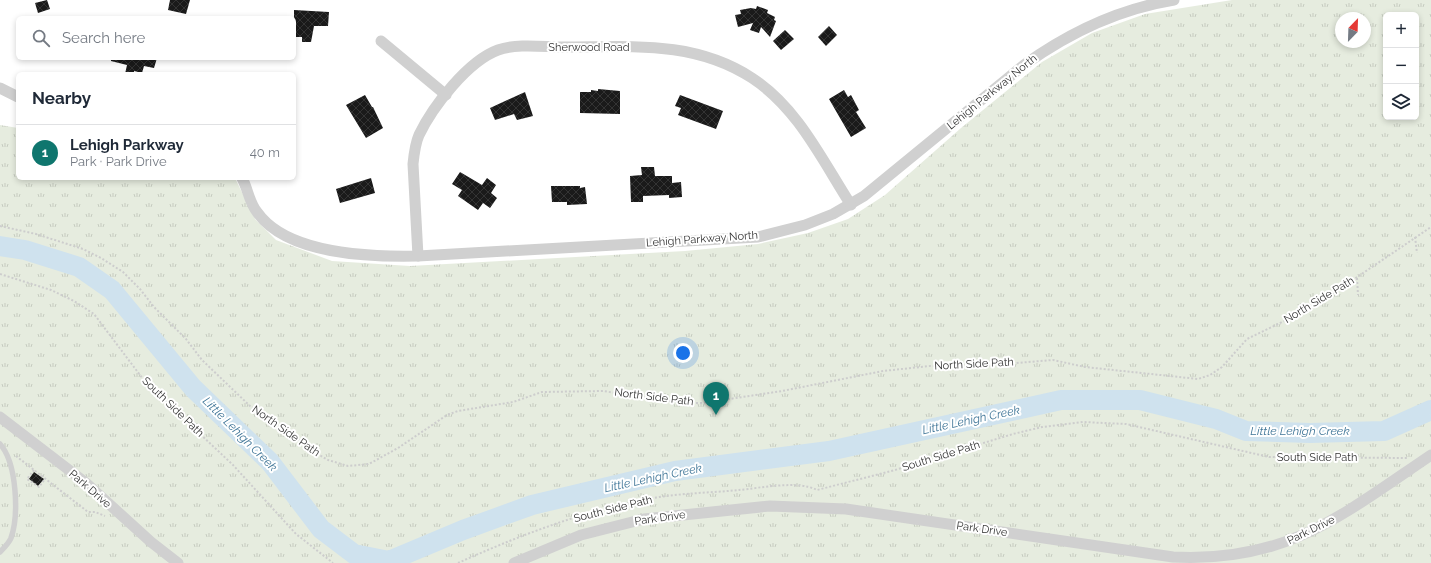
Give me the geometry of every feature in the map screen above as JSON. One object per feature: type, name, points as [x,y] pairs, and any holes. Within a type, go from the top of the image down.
[{"type":"street","name":"Lehigh Parkway North","points":[[243,180],[250,200],[264,221],[274,229],[296,240],[336,252],[369,256],[418,256],[758,236],[805,225],[851,205],[1024,65],[1050,46],[1106,18],[1126,11],[1174,0]]},
{"type":"street","points":[[381,41],[446,95]]},
{"type":"street","name":"Sherwood Road","points":[[418,256],[413,164],[414,149],[419,135],[429,118],[446,95],[479,60],[500,50],[512,47],[658,47],[698,54],[740,71],[768,90],[796,118],[851,205]]},
{"type":"street","points":[[0,88],[16,96]]},
{"type":"street","name":"Park Drive","points":[[0,417],[86,484],[151,542],[178,563]]},
{"type":"street","name":"Park Drive","points":[[514,563],[581,536],[638,520],[770,506],[846,509],[1173,557],[1196,558],[1228,556],[1268,549],[1319,529],[1431,455]]},
{"type":"lane","points":[[0,444],[5,452],[14,482],[15,520],[11,539],[0,552]]},
{"type":"path","name":"North Side Path","points":[[0,226],[36,234],[83,250],[102,258],[123,272],[140,289],[154,308],[186,339],[202,360],[250,406],[288,429],[306,447],[328,460],[348,466],[369,464],[398,448],[447,415],[458,411],[513,402],[542,392],[603,391],[682,403],[703,403],[782,391],[883,371],[930,366],[969,367],[1053,360],[1085,367],[1198,379],[1210,375],[1222,367],[1248,339],[1313,307],[1431,227]]},
{"type":"path","points":[[1415,237],[1417,253]]},
{"type":"path","name":"South Side Path","points":[[0,274],[51,290],[74,301],[94,314],[146,382],[232,465],[296,534],[333,563]]},
{"type":"path","points":[[1357,278],[1358,295]]},
{"type":"path","name":"South Side Path","points":[[458,563],[486,550],[560,523],[612,507],[649,499],[765,487],[808,486],[817,490],[895,470],[1013,434],[1042,427],[1083,422],[1126,424],[1269,457],[1412,457]]},
{"type":"path","points":[[5,452],[16,456],[88,512],[96,512],[106,516],[116,510]]},
{"type":"path","points":[[34,470],[27,479],[39,487],[46,478]]},
{"type":"green space","points":[[1232,0],[1431,0],[1431,563],[0,563],[0,125],[16,128],[16,180],[236,180],[255,219],[276,240],[332,261],[410,266],[685,251],[758,244],[808,233],[848,219],[885,195],[961,128],[1042,62],[1092,33],[1145,14]]},
{"type":"building","points":[[47,0],[50,9],[38,13],[35,3]]},
{"type":"building","points":[[170,0],[190,0],[186,14],[168,10]]},
{"type":"building","points":[[757,6],[768,10],[767,13],[775,17],[774,20],[776,21],[770,37],[761,27],[759,33],[750,30],[753,23],[738,27],[735,15],[741,14],[740,10],[751,8],[756,9]]},
{"type":"building","points":[[294,10],[329,12],[328,26],[314,26],[311,42],[302,42],[302,37],[296,37],[296,16],[294,16]]},
{"type":"building","points":[[829,26],[837,35],[826,46],[818,37]]},
{"type":"building","points":[[785,30],[794,39],[781,50],[773,41]]},
{"type":"building","points":[[156,60],[154,68],[144,66],[142,72],[125,72],[127,65],[111,61]]},
{"type":"building","points":[[598,89],[620,91],[620,114],[580,113],[580,92],[591,92],[591,90],[598,91]]},
{"type":"building","points":[[844,90],[848,97],[851,95],[859,110],[856,112],[866,128],[851,137],[829,99]]},
{"type":"building","points":[[525,92],[533,116],[517,120],[514,114],[495,120],[490,108]]},
{"type":"building","points":[[365,95],[373,107],[383,128],[366,138],[346,105]]},
{"type":"building","points":[[680,95],[723,111],[716,129],[678,115],[681,108],[675,106]]},
{"type":"building","points":[[641,167],[654,167],[655,176],[672,176],[672,183],[681,182],[682,197],[669,198],[669,195],[643,196],[643,202],[631,202],[630,176],[642,175]]},
{"type":"building","points":[[460,172],[482,185],[487,178],[496,185],[491,193],[497,198],[490,208],[483,203],[478,210],[458,196],[462,190],[452,184]]},
{"type":"building","points":[[371,178],[375,193],[340,203],[336,189]]},
{"type":"building","points":[[551,186],[585,187],[587,204],[567,205],[567,202],[552,202]]},
{"type":"building","points":[[34,472],[44,479],[38,486],[29,479]]},
{"type":"waterway","name":"Little Lehigh Creek","points":[[0,246],[25,250],[79,267],[112,290],[193,388],[270,462],[321,529],[354,554],[389,561],[463,530],[532,505],[675,471],[829,451],[1061,400],[1140,400],[1216,419],[1246,431],[1310,433],[1384,431],[1431,410]]},
{"type":"place","name":"Lehigh Parkway","points":[[716,415]]}]
